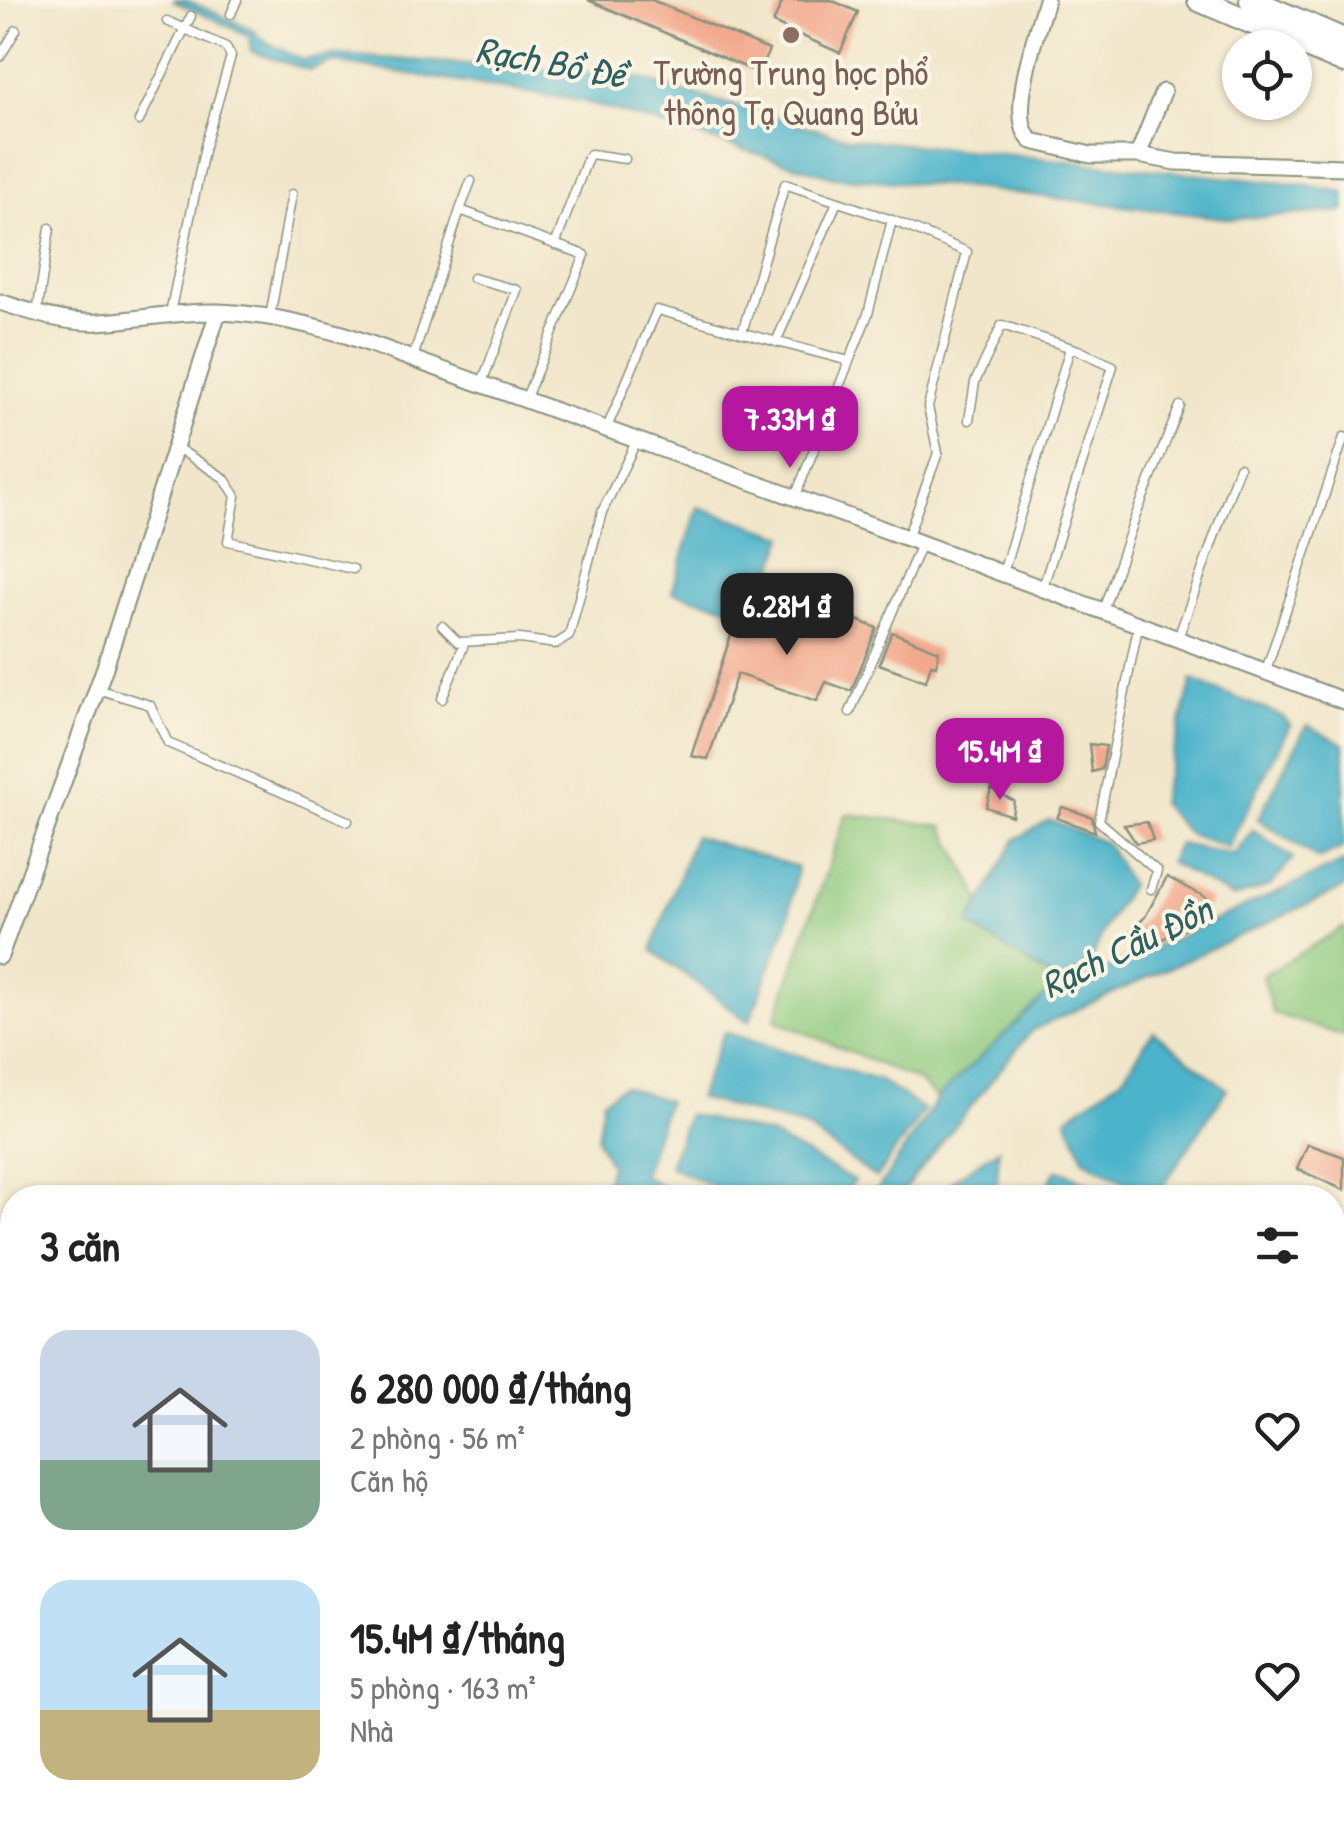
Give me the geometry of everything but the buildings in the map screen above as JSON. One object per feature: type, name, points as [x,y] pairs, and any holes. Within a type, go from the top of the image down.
[{"type":"main road","points":[[1198,0],[1344,62]]},
{"type":"main road","points":[[1251,0],[1289,7],[1344,40]]},
{"type":"street","points":[[1046,0],[1024,77],[1021,127],[1032,141],[1091,155],[1344,167]]},
{"type":"street","points":[[1138,155],[1163,92]]},
{"type":"street","points":[[0,302],[37,314],[96,323],[170,313],[218,312],[270,317],[346,335],[1344,701]]},
{"type":"street","points":[[0,956],[6,926],[98,689],[218,312]]},
{"type":"lane","points":[[231,14],[237,0]]},
{"type":"lane","points":[[138,121],[191,16]]},
{"type":"lane","points":[[166,21],[226,47],[231,56],[205,146],[170,313]]},
{"type":"lane","points":[[0,57],[16,30]]},
{"type":"lane","points":[[555,244],[591,154],[625,159]]},
{"type":"lane","points":[[412,359],[471,181]]},
{"type":"lane","points":[[742,332],[785,184],[892,220],[967,252],[928,407],[938,453],[914,541],[850,712]]},
{"type":"lane","points":[[270,317],[292,194]]},
{"type":"lane","points":[[776,342],[838,202]]},
{"type":"lane","points":[[460,210],[584,256],[524,400]]},
{"type":"lane","points":[[795,497],[868,314],[892,220]]},
{"type":"lane","points":[[37,314],[50,228]]},
{"type":"lane","points":[[472,278],[518,290],[481,384]]},
{"type":"lane","points":[[606,430],[657,310],[849,361]]},
{"type":"lane","points":[[969,420],[974,382],[1002,325],[1112,366],[1042,590]]},
{"type":"lane","points":[[1003,575],[1070,348]]},
{"type":"lane","points":[[742,401],[824,426]]},
{"type":"lane","points":[[1102,612],[1180,406]]},
{"type":"lane","points":[[1265,673],[1344,437]]},
{"type":"lane","points":[[442,626],[458,642],[520,639],[556,644],[569,636],[602,512],[637,440]]},
{"type":"lane","points":[[174,446],[224,478],[236,496],[228,541],[353,569]]},
{"type":"lane","points":[[1177,641],[1239,466]]},
{"type":"lane","points":[[1138,627],[1099,822],[1157,871],[1151,889]]},
{"type":"lane","points":[[442,699],[465,642]]},
{"type":"lane","points":[[98,689],[150,705],[168,742],[348,821]]},
{"type":"green space","points":[[846,814],[943,826],[981,901],[969,925],[1060,983],[1063,989],[1044,998],[937,1099],[919,1081],[775,1020]]},
{"type":"green space","points":[[1344,927],[1344,1036],[1273,1013],[1262,976]]},
{"type":"water","points":[[172,0],[186,0],[252,29],[263,40],[303,60],[338,55],[631,76],[847,138],[1312,186],[1344,192],[1344,211],[1233,219],[964,187],[834,177],[582,101],[333,62],[309,70],[251,51],[250,36]]},
{"type":"water","points":[[698,507],[785,536],[765,594],[737,585],[729,607],[672,592]]},
{"type":"water","points":[[1192,680],[1282,716],[1290,725],[1228,847],[1188,834],[1160,803]]},
{"type":"water","points":[[1307,725],[1344,744],[1344,847],[1318,859],[1258,819]]},
{"type":"water","points":[[1049,820],[1106,843],[1130,885],[1105,927],[1091,962],[1060,983],[969,925],[1015,840]]},
{"type":"water","points":[[1253,830],[1293,858],[1272,885],[1233,898],[1169,862],[1178,844],[1234,855]]},
{"type":"water","points":[[694,836],[797,867],[788,922],[749,1022],[652,950]]},
{"type":"water","points":[[1344,862],[1344,888],[1032,1030],[908,1185],[881,1185],[940,1095],[1044,997]]},
{"type":"water","points":[[1153,1031],[1227,1089],[1164,1185],[1131,1185],[1085,1160],[1067,1118],[1125,1075]]},
{"type":"water","points":[[724,1032],[880,1081],[924,1110],[876,1178],[805,1127],[698,1098]]},
{"type":"water","points":[[623,1086],[667,1101],[643,1175],[660,1185],[606,1185],[610,1165],[597,1139],[603,1100]]},
{"type":"water","points":[[688,1114],[770,1135],[854,1181],[851,1185],[711,1185],[669,1166]]},
{"type":"water","points":[[999,1149],[997,1185],[950,1185]]},
{"type":"water","points":[[1057,1170],[1090,1185],[1048,1185]]},
{"type":"place","name":"Trường Trung học phổ thông Tạ Quang Bửu","points":[[791,35]]},
{"type":"water label","name":"Rạch Bồ Đề","points":[[551,61]]},
{"type":"water label","name":"Rạch Cầu Đồn","points":[[1126,946]]}]
